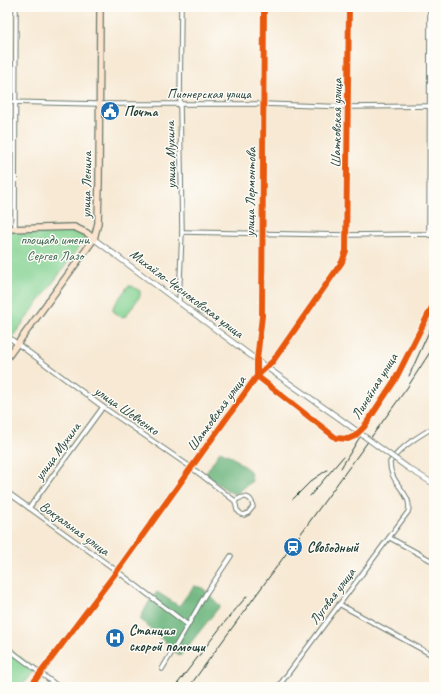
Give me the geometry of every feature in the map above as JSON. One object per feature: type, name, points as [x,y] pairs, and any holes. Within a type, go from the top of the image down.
[{"type":"main road","name":"улица Ленина","points":[[7,358],[94,239],[98,223],[99,190],[100,7]]},
{"type":"main road","name":"Михайло-Чесноковская улица","points":[[7,229],[74,228],[87,233],[94,239]]},
{"type":"street","points":[[15,229],[16,7]]},
{"type":"street","name":"улица Мухина","points":[[179,302],[182,232],[180,104],[181,7]]},
{"type":"street","name":"улица Лермонтова","points":[[257,376],[257,360],[262,316],[261,233],[264,7]]},
{"type":"street","name":"Шатковская улица","points":[[30,687],[117,571],[257,376],[273,361],[342,262],[346,251],[349,7]]},
{"type":"street","points":[[428,235],[432,106],[430,7]]},
{"type":"street","name":"Пионерская улица","points":[[7,102],[432,106]]},
{"type":"street","points":[[182,232],[434,235]]},
{"type":"street","name":"Михайло-Чесноковская улица","points":[[94,239],[266,367],[408,468],[434,484]]},
{"type":"street","name":"Линейная улица","points":[[257,376],[336,438],[348,439],[355,436],[368,421],[395,380],[434,304]]},
{"type":"street","name":"улица Шевченко","points":[[7,336],[103,406],[192,468],[235,501],[235,506],[241,514],[244,515],[248,513],[253,507],[253,503],[250,498],[246,496],[242,496],[235,501]]},
{"type":"street","name":"улица Мухина","points":[[29,508],[103,406]]},
{"type":"street","name":"Луговая улица","points":[[278,687],[408,512],[410,506],[408,499],[391,474],[390,462],[398,451],[405,445],[434,427]]},
{"type":"street","name":"Вокзальная улица","points":[[7,492],[117,571],[188,625]]},
{"type":"street","points":[[390,538],[434,562]]},
{"type":"street","points":[[162,668],[204,595],[231,556]]},
{"type":"street","points":[[339,604],[434,656]]},
{"type":"street","points":[[7,648],[59,687]]},
{"type":"green space","name":"площадь имени Сергея Лазо","points":[[74,227],[86,238],[11,339],[7,336],[7,231]]},
{"type":"green space","points":[[128,286],[132,286],[140,291],[140,296],[126,316],[121,317],[113,311],[113,307]]},
{"type":"green space","points":[[220,451],[231,456],[250,471],[252,481],[235,494],[205,475]]},
{"type":"green space","points":[[194,586],[203,588],[220,606],[180,656],[140,619],[150,600],[157,592],[179,606]]},
{"type":"green space","points":[[7,648],[35,668],[21,687],[7,687]]},
{"type":"railway","points":[[341,468],[393,389],[434,311]]},
{"type":"railway","points":[[409,376],[432,325]]},
{"type":"railway","points":[[189,687],[407,388],[434,346]]},
{"type":"railway","points":[[310,496],[343,457]]},
{"type":"railway","points":[[293,499],[311,481],[327,470]]},
{"type":"railway","points":[[175,687],[224,623],[247,596]]},
{"type":"cycle path","points":[[264,7],[262,316],[257,360],[257,376],[336,438],[348,439],[355,436],[364,427],[395,380],[434,303]]},
{"type":"cycle path","points":[[30,687],[117,571],[257,376],[273,361],[342,262],[346,251],[349,7]]},
{"type":"place","name":"Почта","points":[[110,111]]},
{"type":"place","name":"Свободный","points":[[293,547]]},
{"type":"place","name":"Станция скорой помощи","points":[[115,638]]}]
